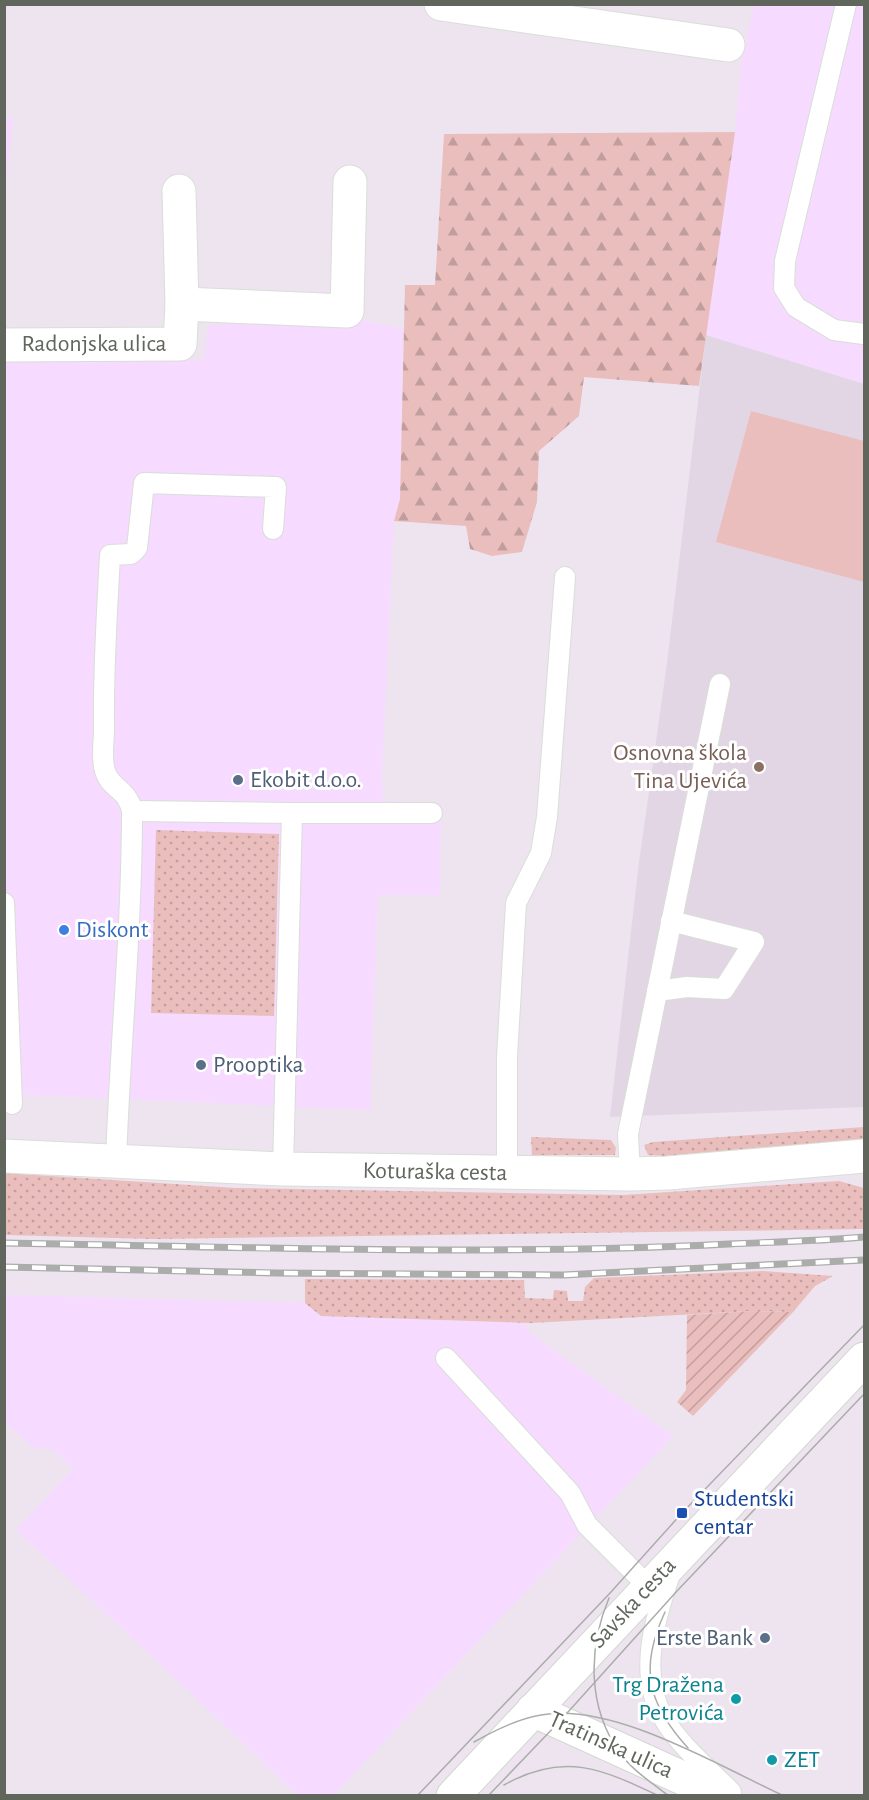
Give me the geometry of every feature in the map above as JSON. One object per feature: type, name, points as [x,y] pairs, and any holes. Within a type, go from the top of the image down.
[{"type":"street","points":[[441,4],[728,45]]},
{"type":"street","name":"Radonjska ulica","points":[[182,304],[347,310],[350,182]]},
{"type":"street","name":"Radonjska ulica","points":[[4,345],[180,344],[182,304],[179,191]]},
{"type":"street","name":"Koturaška cesta","points":[[4,1156],[283,1169],[507,1174],[668,1173],[864,1156]]},
{"type":"street","name":"Savska cesta","points":[[453,1796],[648,1586],[864,1359]]},
{"type":"street","name":"Tratinska ulica","points":[[533,1710],[722,1796]]},
{"type":"lane","points":[[846,4],[785,261],[784,288],[796,307],[834,330],[864,334]]},
{"type":"lane","points":[[116,1162],[122,1024],[132,885],[132,811],[125,794],[112,784],[105,770],[104,710],[110,555],[131,554],[137,549],[144,483],[276,487],[273,529]]},
{"type":"lane","points":[[507,1174],[507,1057],[516,903],[541,853],[547,817],[565,577]]},
{"type":"lane","points":[[630,1174],[628,1134],[720,684]]},
{"type":"lane","points":[[132,811],[432,813]]},
{"type":"lane","points":[[283,1169],[292,813]]},
{"type":"lane","points":[[4,903],[12,1104]]},
{"type":"lane","points":[[657,991],[687,987],[724,988],[754,942],[671,921]]},
{"type":"lane","points":[[446,1358],[570,1493],[588,1525],[648,1586]]},
{"type":"lane","points":[[675,1558],[658,1614],[650,1659],[651,1687],[658,1707],[671,1730],[735,1796]]},
{"type":"shaded area","points":[[754,5],[864,5],[864,384],[706,335],[735,132],[741,67]]},
{"type":"shaded area","points":[[4,118],[13,119],[5,193]]},
{"type":"shaded area","points":[[356,319],[403,329],[400,499],[394,521],[382,772],[383,801],[441,803],[440,895],[378,895],[370,1110],[5,1094],[5,359],[204,360],[209,325]]},
{"type":"shaded area","name":"Osnovna škola Tina Ujevića","points":[[706,335],[864,384],[864,1107],[610,1117],[638,870],[667,663]]},
{"type":"shaded area","points":[[4,1295],[305,1303],[321,1316],[524,1323],[530,1333],[673,1436],[333,1795],[297,1795],[16,1530],[73,1469],[53,1449],[33,1448],[5,1422]]},
{"type":"green space","points":[[735,132],[699,386],[584,377],[579,416],[539,451],[537,502],[522,552],[492,556],[470,549],[466,526],[394,521],[400,499],[405,285],[435,285],[444,134]]},
{"type":"green space","points":[[751,411],[864,441],[864,582],[716,542]]},
{"type":"green space","points":[[156,830],[279,834],[274,1016],[151,1013]]},
{"type":"green space","points":[[864,1127],[864,1139],[664,1156],[648,1155],[644,1145],[653,1142]]},
{"type":"green space","points":[[531,1137],[611,1140],[616,1148],[615,1155],[532,1155]]},
{"type":"green space","points":[[5,1173],[236,1188],[623,1195],[839,1181],[864,1188],[864,1229],[153,1239],[5,1235]]},
{"type":"green space","points":[[763,1271],[833,1276],[815,1286],[793,1312],[752,1311],[531,1323],[321,1316],[305,1303],[305,1279],[524,1280],[525,1298],[553,1299],[554,1290],[567,1291],[568,1301],[583,1301],[585,1287],[594,1278]]},
{"type":"green space","points":[[752,1311],[793,1312],[693,1416],[677,1402],[686,1390],[687,1315]]},
{"type":"tram line","points":[[417,1796],[611,1592],[682,1513],[864,1325]]},
{"type":"tram line","points":[[488,1796],[559,1722],[677,1591],[864,1394]]},
{"type":"tram line","points":[[609,1598],[597,1637],[595,1657],[596,1697],[601,1716],[609,1735],[630,1765],[669,1796]]},
{"type":"tram line","points":[[665,1612],[652,1651],[651,1684],[663,1716],[688,1748]]},
{"type":"tram line","points":[[474,1742],[523,1719],[541,1715],[569,1714],[600,1718],[665,1739],[784,1796]]},
{"type":"tram line","points":[[504,1785],[526,1775],[564,1766],[601,1772],[659,1796]]},
{"type":"railway","points":[[4,1243],[458,1250],[639,1248],[864,1237]]},
{"type":"railway","points":[[4,1267],[276,1273],[563,1275],[864,1260]]},
{"type":"place","name":"Osnovna škola Tina Ujevića","points":[[759,767]]},
{"type":"place","name":"Ekobit d.o.o.","points":[[238,780]]},
{"type":"place","name":"Diskont","points":[[64,930]]},
{"type":"place","name":"Prooptika","points":[[201,1065]]},
{"type":"place","name":"Studentski centar","points":[[682,1513]]},
{"type":"place","name":"Erste Bank","points":[[765,1638]]},
{"type":"place","name":"Trg Dražena Petrovića","points":[[736,1699]]},
{"type":"place","name":"ZET","points":[[772,1760]]}]
